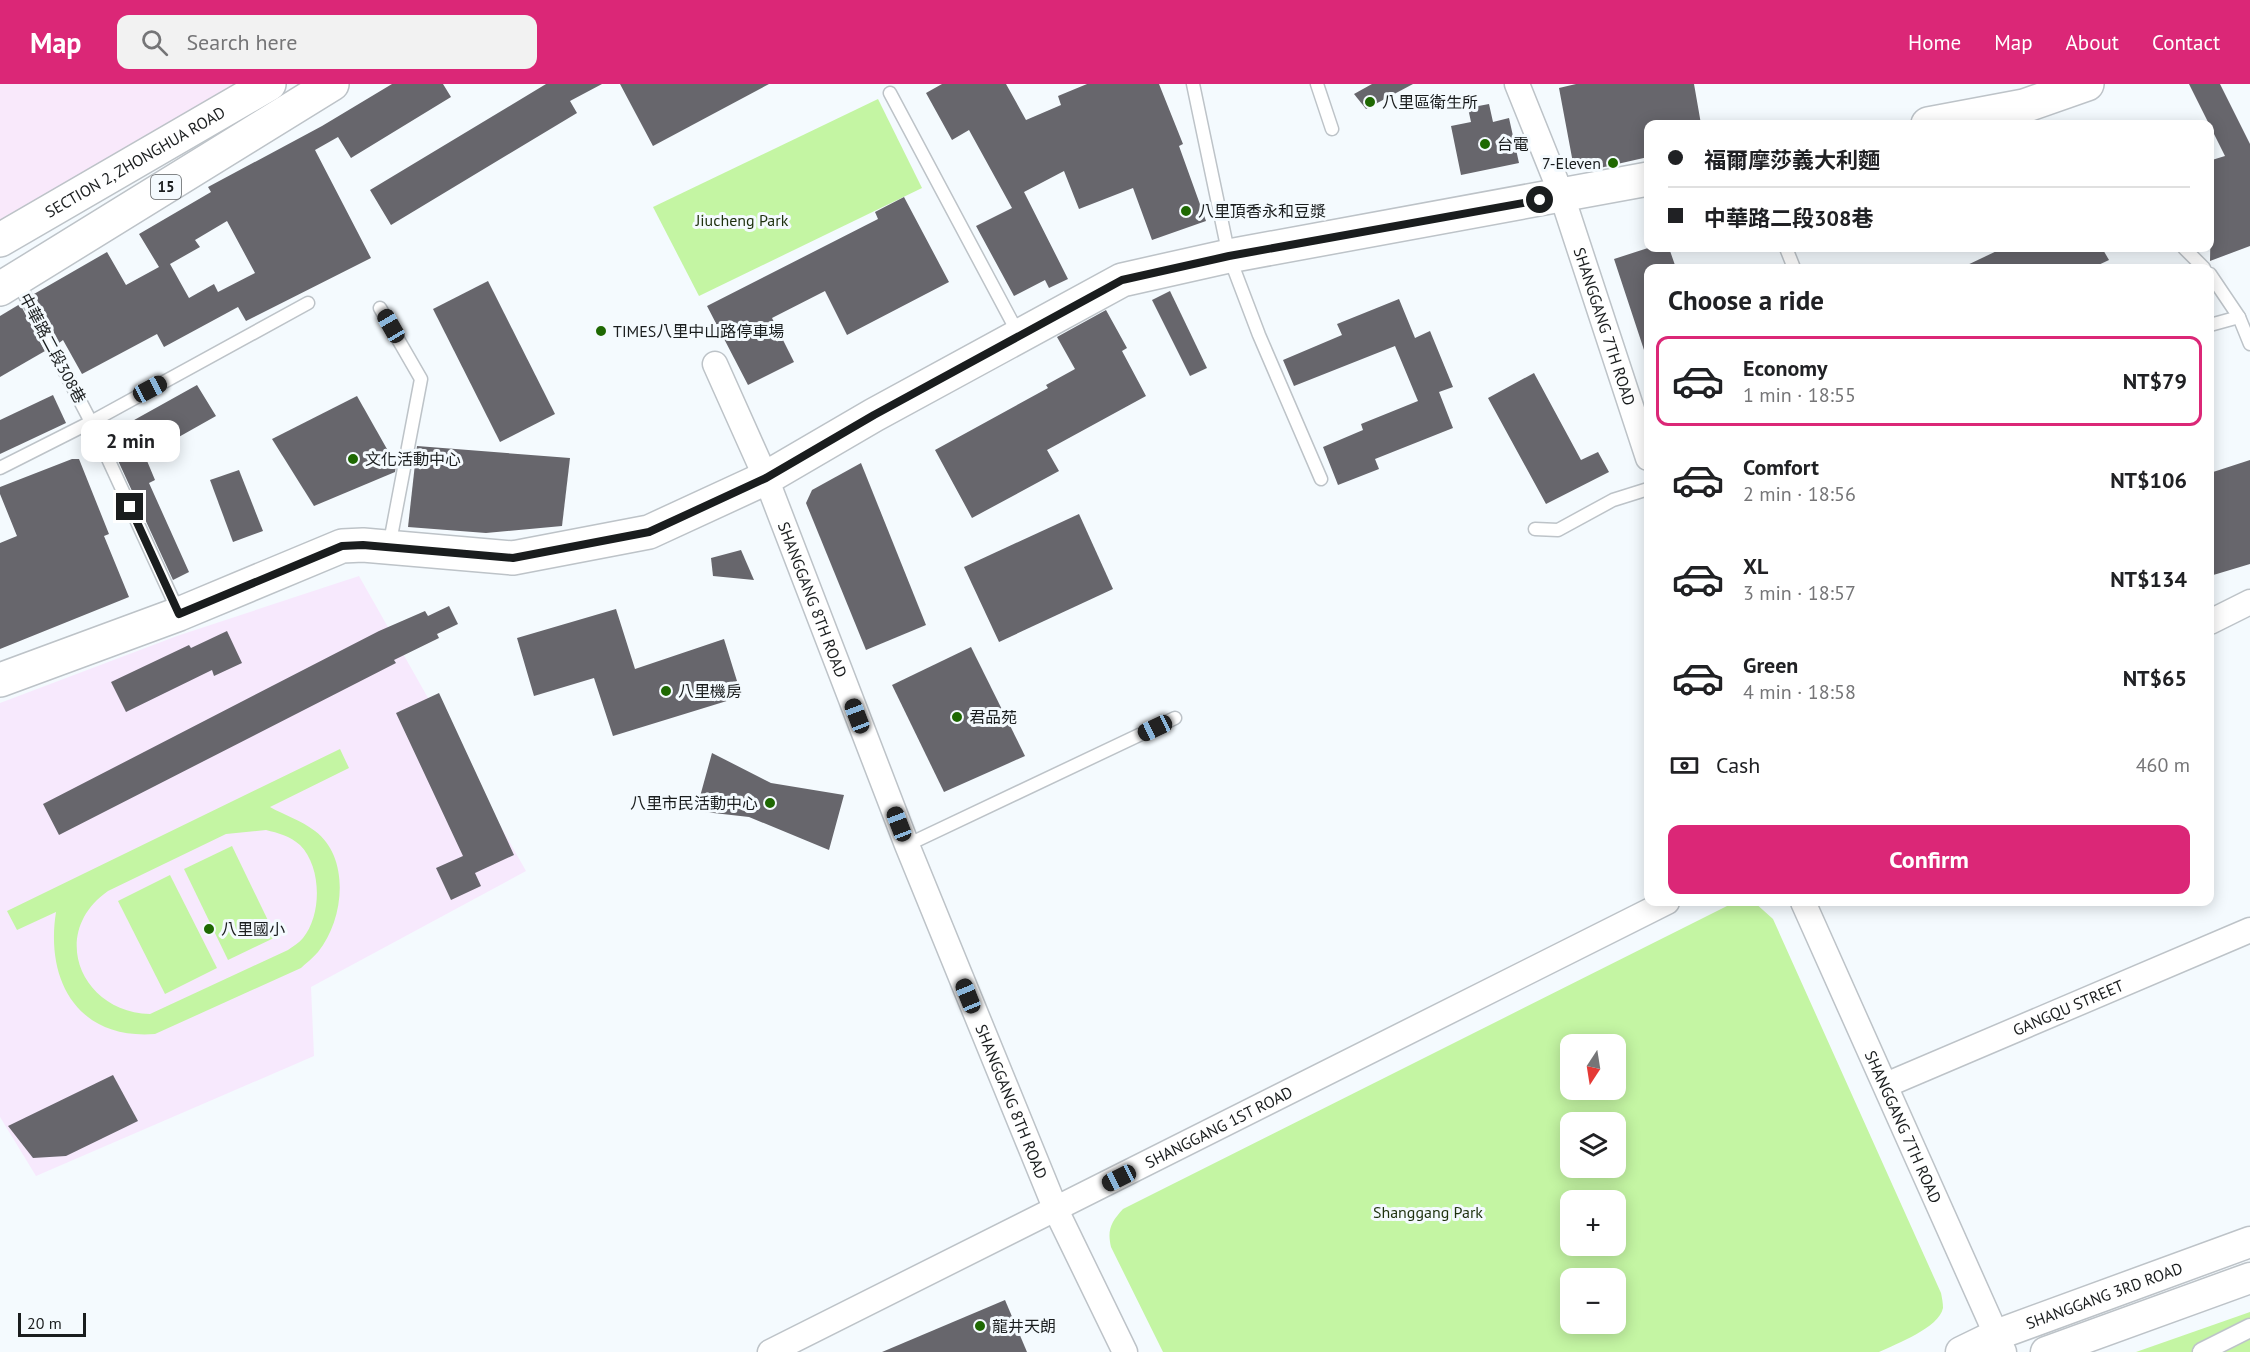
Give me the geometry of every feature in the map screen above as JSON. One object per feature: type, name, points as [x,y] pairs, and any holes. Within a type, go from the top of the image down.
[{"type":"main road","name":"SECTION 2, ZHONGHUA ROAD","points":[[0,240],[269,84]]},
{"type":"main road","name":"SECTION 2, ZHONGHUA ROAD","points":[[8,284],[332,84]]},
{"type":"main road","points":[[1965,120],[2002,116],[2087,84]]},
{"type":"main road","points":[[0,680],[179,614],[342,546],[363,545],[513,558],[649,532],[766,478],[1019,335],[1122,280],[1229,256],[1644,180]]},
{"type":"street","name":"SHANGGANG 7TH ROAD","points":[[1517,84],[1562,196],[1644,446]]},
{"type":"street","name":"SHANGGANG 8TH ROAD","points":[[715,364],[766,478],[907,845],[1056,1210],[1125,1352]]},
{"type":"street","points":[[2214,620],[2250,602]]},
{"type":"street","name":"SHANGGANG 1ST ROAD","points":[[770,1352],[1659,906]]},
{"type":"street","name":"SHANGGANG 7TH ROAD","points":[[1805,906],[2000,1343]]},
{"type":"street","name":"GANGQU STREET","points":[[1886,1085],[2250,930]]},
{"type":"street","name":"SHANGGANG 3RD ROAD","points":[[1961,1352],[2000,1343],[2250,1242]]},
{"type":"street","name":"SHANGGANG 3RD ROAD","points":[[2046,1352],[2250,1278]]},
{"type":"street","points":[[2202,1352],[2250,1329]]},
{"type":"lane","points":[[1193,84],[1229,256],[1259,335],[1321,479]]},
{"type":"lane","points":[[1317,84],[1332,129]]},
{"type":"lane","points":[[890,93],[1019,335]]},
{"type":"lane","points":[[2188,252],[2201,264]]},
{"type":"lane","points":[[2214,280],[2239,317],[2250,344]]},
{"type":"lane","name":"中華路二段308巷","points":[[8,284],[91,422],[179,614]]},
{"type":"lane","points":[[0,468],[91,422],[308,303]]},
{"type":"lane","points":[[380,308],[421,380],[388,548]]},
{"type":"lane","points":[[2214,324],[2239,317]]},
{"type":"lane","points":[[1534,529],[1558,530],[1613,500],[1644,490]]},
{"type":"lane","points":[[907,845],[1175,718]]},
{"type":"shaded area","points":[[0,84],[240,84],[0,224]]},
{"type":"shaded area","name":"八里國小","points":[[359,576],[526,871],[311,987],[314,1056],[36,1176],[0,1117],[0,703],[177,636]]},
{"type":"green space","name":"Jiucheng Park","points":[[878,99],[922,188],[699,296],[653,207]]},
{"type":"green space","points":[[340,749],[349,768],[270,807],[315,831],[327,843],[334,857],[339,873],[338,907],[327,939],[318,952],[301,968],[155,1034],[128,1033],[106,1027],[87,1016],[72,1001],[62,983],[56,961],[54,937],[56,912],[17,930],[7,911]],"holes":[[[266,830],[288,837],[300,845],[307,854],[316,878],[314,917],[300,941],[288,950],[150,1014],[126,1010],[106,1000],[91,985],[81,968],[77,948],[80,928],[90,908],[108,891],[226,834]]]},
{"type":"green space","points":[[232,846],[276,937],[228,960],[184,869]]},
{"type":"green space","points":[[170,875],[217,968],[165,994],[118,901]]},
{"type":"green space","name":"Shanggang Park","points":[[1727,906],[1758,906],[1773,919],[1941,1293],[1943,1308],[1934,1322],[1925,1329],[1879,1352],[1163,1352],[1111,1247],[1111,1226],[1123,1209]]},
{"type":"green space","points":[[2250,1312],[2250,1352],[2136,1352]]},
{"type":"building","points":[[392,84],[443,84],[451,97],[351,158],[338,137],[315,150],[371,258],[246,321],[238,307],[164,347],[157,334],[82,374],[63,340],[59,343],[34,294],[107,252],[126,285],[159,267],[139,234],[211,192],[208,187],[322,126]],"holes":[[[227,221],[255,273],[218,292],[214,284],[189,298],[170,264],[200,247],[195,240]]]},
{"type":"building","points":[[546,84],[602,84],[570,101],[577,113],[391,225],[370,190]]},
{"type":"building","points":[[620,84],[769,84],[653,146]]},
{"type":"building","points":[[942,84],[1006,84],[1026,120],[1061,105],[1058,96],[1087,84],[1159,84],[1183,144],[1179,146],[1206,221],[1152,240],[1133,188],[1079,209],[1064,171],[1024,192],[1068,279],[1049,288],[1045,280],[1014,296],[976,226],[1012,208],[969,130],[952,140],[926,93]]},
{"type":"building","name":"八里區衛生所","points":[[1372,84],[1413,84],[1366,109],[1354,94]]},
{"type":"building","points":[[1576,84],[1694,84],[1700,120],[1644,120],[1644,158],[1591,170],[1573,163],[1559,88]]},
{"type":"building","points":[[2189,84],[2220,84],[2250,144],[2250,246],[2210,261],[2210,252],[2214,252],[2214,159],[2225,156],[2214,134],[2214,120],[2207,120]]},
{"type":"building","name":"台電","points":[[1489,104],[1493,122],[1509,118],[1519,163],[1461,175],[1451,126],[1471,122],[1468,108]]},
{"type":"building","points":[[904,197],[949,282],[847,335],[825,291],[772,318],[794,362],[748,385],[707,306],[878,219],[875,212]]},
{"type":"building","points":[[1644,249],[1644,252],[1670,252],[1675,264],[1644,264],[1644,350],[1614,259]]},
{"type":"building","points":[[1995,252],[2104,252],[2109,260],[2100,264],[1969,264]]},
{"type":"building","points":[[488,281],[555,414],[500,442],[433,309]]},
{"type":"building","points":[[1170,291],[1207,368],[1190,376],[1152,300]]},
{"type":"building","points":[[1399,299],[1415,338],[1430,331],[1453,387],[1439,392],[1453,428],[1375,459],[1379,469],[1338,485],[1323,447],[1363,430],[1361,424],[1418,401],[1395,346],[1294,386],[1283,360],[1342,335],[1337,324]]},
{"type":"building","points":[[20,304],[45,351],[0,377],[0,316]]},
{"type":"building","points":[[1106,310],[1127,348],[1122,351],[1146,396],[1047,450],[1059,471],[972,518],[935,450],[1048,388],[1046,385],[1075,369],[1057,337]]},
{"type":"building","points":[[1534,373],[1581,460],[1598,452],[1609,472],[1546,504],[1488,398]]},
{"type":"building","points":[[197,385],[216,416],[145,456],[155,480],[149,483],[189,572],[173,580],[109,441],[118,429]]},
{"type":"building","points":[[53,395],[66,423],[0,454],[0,420]]},
{"type":"building","points":[[357,396],[396,465],[395,472],[314,506],[272,439]]},
{"type":"building","points":[[417,446],[570,458],[562,526],[486,533],[408,527]]},
{"type":"building","points":[[72,459],[79,459],[109,534],[104,536],[129,597],[0,649],[0,543],[17,536],[0,494],[0,487]]},
{"type":"building","points":[[2250,460],[2250,564],[2214,575],[2214,472]]},
{"type":"building","points":[[861,463],[926,625],[866,650],[806,503],[812,490]]},
{"type":"building","points":[[239,470],[263,531],[233,542],[210,480]]},
{"type":"building","points":[[1079,514],[1113,589],[999,642],[964,567]]},
{"type":"building","points":[[741,550],[754,580],[713,576],[711,558]]},
{"type":"building","points":[[449,606],[458,624],[437,634],[439,638],[394,660],[396,663],[59,835],[43,804],[379,631],[425,611],[428,616]]},
{"type":"building","points":[[616,609],[635,669],[724,639],[737,681],[730,700],[613,736],[594,678],[534,696],[517,638]]},
{"type":"building","points":[[227,631],[242,663],[214,676],[212,670],[126,712],[111,682],[189,645],[191,648]]},
{"type":"building","name":"君品苑","points":[[971,647],[1025,756],[944,792],[892,685]]},
{"type":"building","points":[[439,693],[514,855],[475,873],[481,886],[451,900],[436,868],[463,856],[396,713]]},
{"type":"building","name":"八里市民活動中心","points":[[712,753],[771,783],[844,795],[829,850],[749,817],[696,811]]},
{"type":"building","points":[[113,1075],[138,1121],[66,1156],[33,1158],[8,1126]]},
{"type":"building","name":"龍井天朗","points":[[1005,1300],[1027,1352],[882,1352]]},
{"type":"place","name":"八里區衛生所","points":[[1370,102]]},
{"type":"place","name":"台電","points":[[1485,144]]},
{"type":"place","name":"7-Eleven","points":[[1613,163]]},
{"type":"place","name":"八里頂香永和豆漿","points":[[1186,211]]},
{"type":"place","name":"TIMES八里中山路停車場","points":[[601,331]]},
{"type":"place","name":"文化活動中心","points":[[353,459]]},
{"type":"place","name":"八里機房","points":[[666,691]]},
{"type":"place","name":"君品苑","points":[[957,717]]},
{"type":"place","name":"八里市民活動中心","points":[[770,803]]},
{"type":"place","name":"八里國小","points":[[209,929]]},
{"type":"place","name":"龍井天朗","points":[[980,1326]]},
{"type":"route","points":[[130,507],[179,614],[342,546],[363,545],[513,558],[649,532],[766,478],[874,415],[1122,280],[1229,256],[1540,200]]}]
